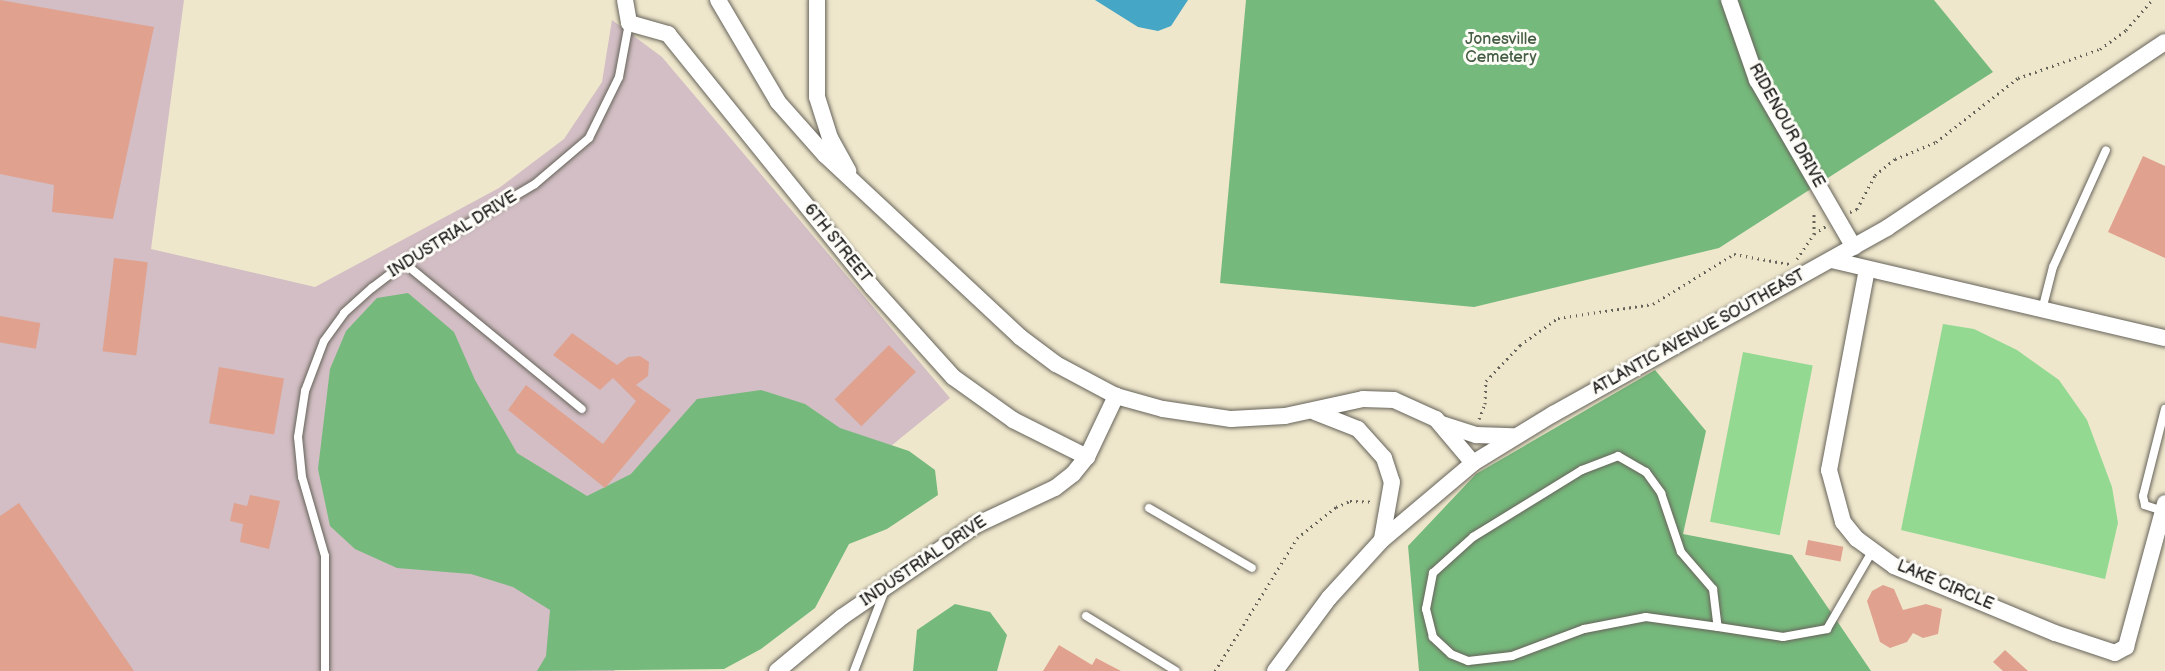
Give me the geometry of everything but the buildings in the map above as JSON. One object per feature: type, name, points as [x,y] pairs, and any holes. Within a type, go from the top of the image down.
[{"type":"street","points":[[625,0],[629,23]]},
{"type":"street","points":[[718,0],[778,102],[856,185],[1020,337],[1056,364],[1116,396],[1208,417],[1256,419],[1314,411],[1378,398],[1411,405],[1440,423],[1476,435],[1517,435]]},
{"type":"street","points":[[817,0],[817,97],[830,138],[856,185]]},
{"type":"street","name":"RIDENOUR DRIVE","points":[[1729,0],[1757,80],[1854,247]]},
{"type":"street","name":"6TH STREET","points":[[629,23],[668,34],[872,287],[953,377],[1013,420],[1088,457]]},
{"type":"street","name":"ATLANTIC AVENUE SOUTHEAST","points":[[1275,671],[1329,598],[1382,540],[1473,463],[1517,435],[1854,247],[2165,42]]},
{"type":"street","points":[[1832,260],[2165,339]]},
{"type":"street","name":"LAKE CIRCLE","points":[[1867,269],[1829,470],[1843,522],[1873,550],[1894,566],[2055,633],[2115,653],[2126,646],[2164,507]]},
{"type":"street","name":"INDUSTRIAL DRIVE","points":[[777,671],[886,586],[976,525],[1054,488],[1088,457],[1116,396]]},
{"type":"street","points":[[1314,411],[1358,429],[1377,447],[1390,471],[1391,499],[1382,540]]},
{"type":"street","points":[[1440,423],[1473,463]]},
{"type":"lane","name":"INDUSTRIAL DRIVE","points":[[325,671],[325,556],[299,459],[305,391],[324,342],[344,313],[404,263],[535,184],[590,138],[619,76],[629,23]]},
{"type":"lane","points":[[2042,311],[2054,267],[2106,150]]},
{"type":"lane","points":[[404,263],[582,409]]},
{"type":"lane","points":[[2164,507],[2145,505],[2143,496],[2165,409]]},
{"type":"lane","points":[[1718,627],[1713,589],[1681,552],[1661,493],[1646,472],[1618,456],[1582,470],[1473,537],[1433,573],[1426,609],[1432,637],[1451,654],[1468,661],[1512,656],[1584,629],[1646,617],[1783,637],[1827,629],[1873,550]]},
{"type":"lane","points":[[1149,508],[1252,568]]},
{"type":"lane","points":[[854,671],[886,586]]},
{"type":"lane","points":[[1086,616],[1176,671]]},
{"type":"path","points":[[1814,234],[1857,209],[1875,175],[1895,159],[1936,142],[2018,78],[2100,49],[2126,30],[2152,0]]},
{"type":"path","points":[[1476,435],[1485,404],[1486,381],[1520,345],[1558,318],[1585,316],[1666,299],[1734,254],[1784,265],[1793,262],[1806,250],[1814,234],[1814,208],[1810,202]]},
{"type":"path","points":[[1215,671],[1306,529],[1350,501],[1391,499]]},
{"type":"shaded area","points":[[0,0],[184,0],[151,249],[315,287],[499,188],[564,139],[602,82],[612,20],[662,57],[950,398],[614,671],[0,671]]},
{"type":"green space","name":"Jonesville Cemetery","points":[[1246,0],[1934,0],[1993,72],[1719,248],[1474,307],[1220,283]]},
{"type":"green space","points":[[408,293],[454,332],[475,380],[517,453],[587,496],[631,474],[697,399],[761,390],[805,404],[840,428],[909,451],[935,470],[938,495],[887,529],[849,544],[815,608],[761,649],[724,669],[537,671],[546,656],[550,610],[513,587],[471,574],[397,568],[355,549],[330,526],[318,469],[330,369],[346,331],[377,298]]},
{"type":"green space","points":[[1943,324],[1974,329],[2017,350],[2059,380],[2087,420],[2112,487],[2118,523],[2105,579],[1901,530]]},
{"type":"green space","points":[[1743,352],[1813,366],[1780,535],[1710,522]]},
{"type":"green space","points":[[1655,370],[1706,431],[1683,534],[1792,555],[1871,671],[1419,671],[1408,546],[1476,474]]},
{"type":"green space","points":[[955,604],[990,612],[1007,635],[997,671],[913,671],[917,630]]},
{"type":"water","points":[[1095,0],[1188,0],[1171,26],[1158,31],[1138,27]]}]
